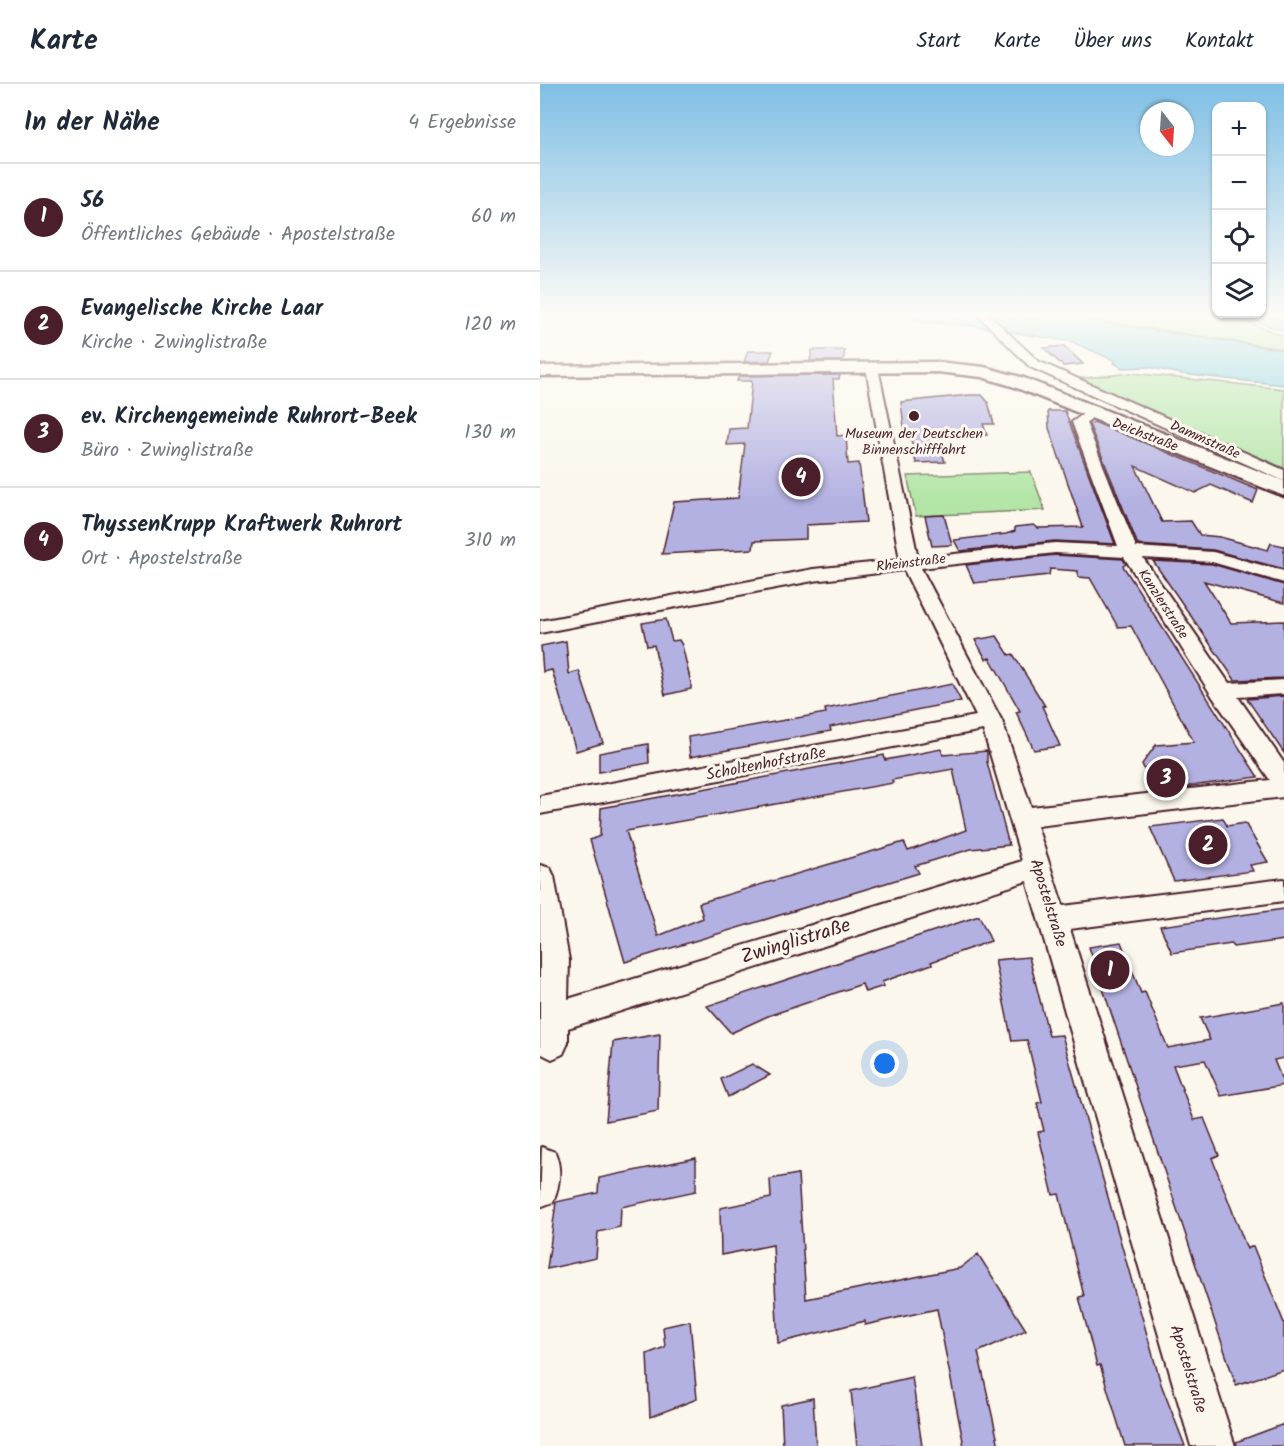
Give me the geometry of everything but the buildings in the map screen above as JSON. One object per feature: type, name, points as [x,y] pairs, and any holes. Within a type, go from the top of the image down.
[{"type":"street","name":"Apostelstraße","points":[[874,377],[910,564],[991,721],[1213,1446]]},
{"type":"street","name":"Deichstraße","points":[[1000,377],[1018,382],[1090,413],[1278,480]]},
{"type":"street","name":"Dammstraße","points":[[1064,377],[1278,480]]},
{"type":"street","name":"Kanzlerstraße","points":[[1090,413],[1079,422],[1128,550],[1220,691],[1284,782]]},
{"type":"street","name":"Rheinstraße","points":[[540,627],[813,575],[1055,548],[1128,550],[1213,557],[1284,577]]},
{"type":"street","points":[[1220,691],[1284,687]]},
{"type":"street","name":"Scholtenhofstraße","points":[[540,805],[991,721]]},
{"type":"street","points":[[1022,818],[1284,788]]},
{"type":"street","name":"Zwinglistraße","points":[[540,876],[554,960],[553,1030],[1037,867]]},
{"type":"street","points":[[1053,919],[1284,890]]},
{"type":"green space","points":[[1099,377],[1165,377],[1284,389],[1284,468],[1077,379]]},
{"type":"green space","points":[[1031,472],[1045,510],[916,516],[907,476]]},
{"type":"water","points":[[1205,377],[1284,377],[1284,385]]},
{"type":"place","name":"Museum der Deutschen Binnenschifffahrt","points":[[914,416]]},
{"type":"place","name":"ThyssenKrupp Kraftwerk Ruhrort","points":[[801,477]]},
{"type":"place","name":"ev. Kirchengemeinde Ruhrort-Beek","points":[[1166,778]]},
{"type":"place","name":"Evangelische Kirche Laar","points":[[1208,845]]},
{"type":"place","name":"56","points":[[1110,970]]}]
